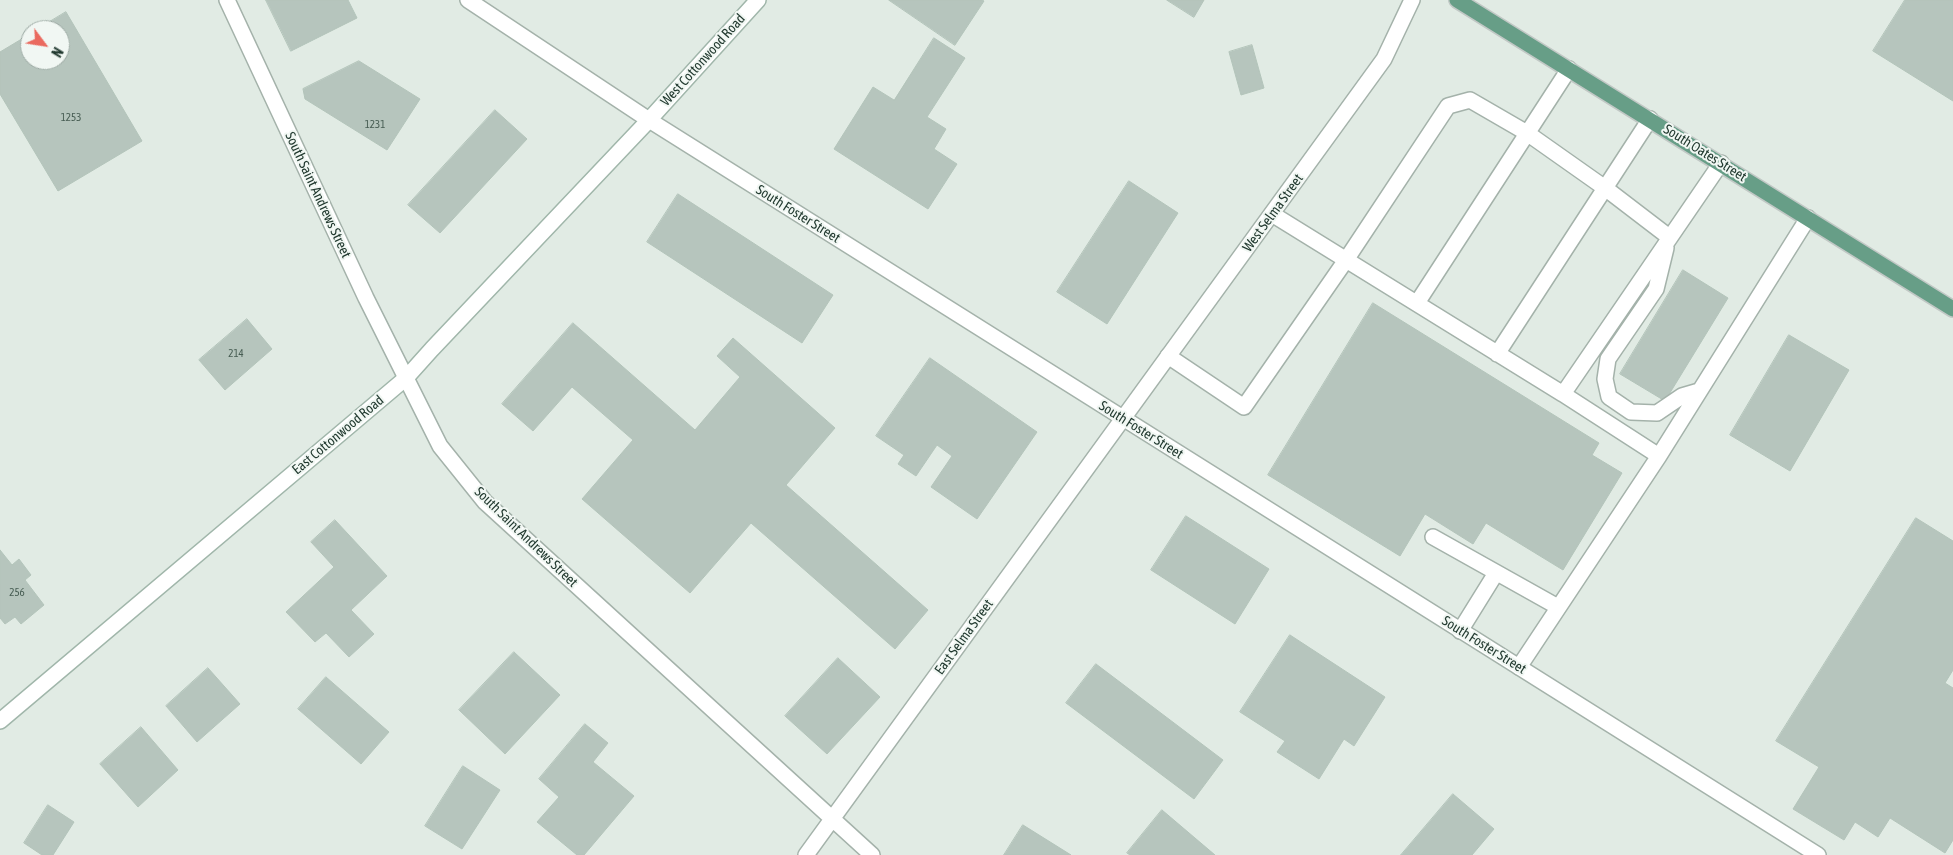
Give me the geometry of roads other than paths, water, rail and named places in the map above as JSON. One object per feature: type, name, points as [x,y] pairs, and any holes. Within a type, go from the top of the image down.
[{"type":"main road","name":"South Oates Street","points":[[1457,0],[1953,309]]},
{"type":"street","name":"South Saint Andrews Street","points":[[226,0],[366,298],[440,446],[485,502],[872,855]]},
{"type":"street","name":"South Foster Street","points":[[468,0],[649,120],[1818,855]]},
{"type":"street","name":"West Cottonwood Road","points":[[649,120],[758,0]]},
{"type":"street","name":"West Selma Street","points":[[1122,419],[1384,59],[1412,0]]},
{"type":"street","points":[[1417,303],[1569,69]]},
{"type":"street","points":[[1168,356],[1244,407],[1346,260],[1448,106],[1470,100],[1527,133],[1605,188],[1669,237]]},
{"type":"street","points":[[1497,354],[1650,119]]},
{"type":"street","name":"East Cottonwood Road","points":[[0,721],[406,378],[649,120]]},
{"type":"street","points":[[1563,394],[1721,163]]},
{"type":"street","points":[[1272,214],[1563,394],[1659,456]]},
{"type":"street","points":[[1519,667],[1659,456],[1808,218]]},
{"type":"street","points":[[1669,237],[1656,290],[1608,359],[1605,379],[1610,397],[1631,412],[1657,413],[1682,396],[1699,391]]},
{"type":"street","name":"East Selma Street","points":[[806,855],[1122,419]]},
{"type":"street","points":[[1433,536],[1558,607]]},
{"type":"street","points":[[1460,631],[1496,573]]}]
